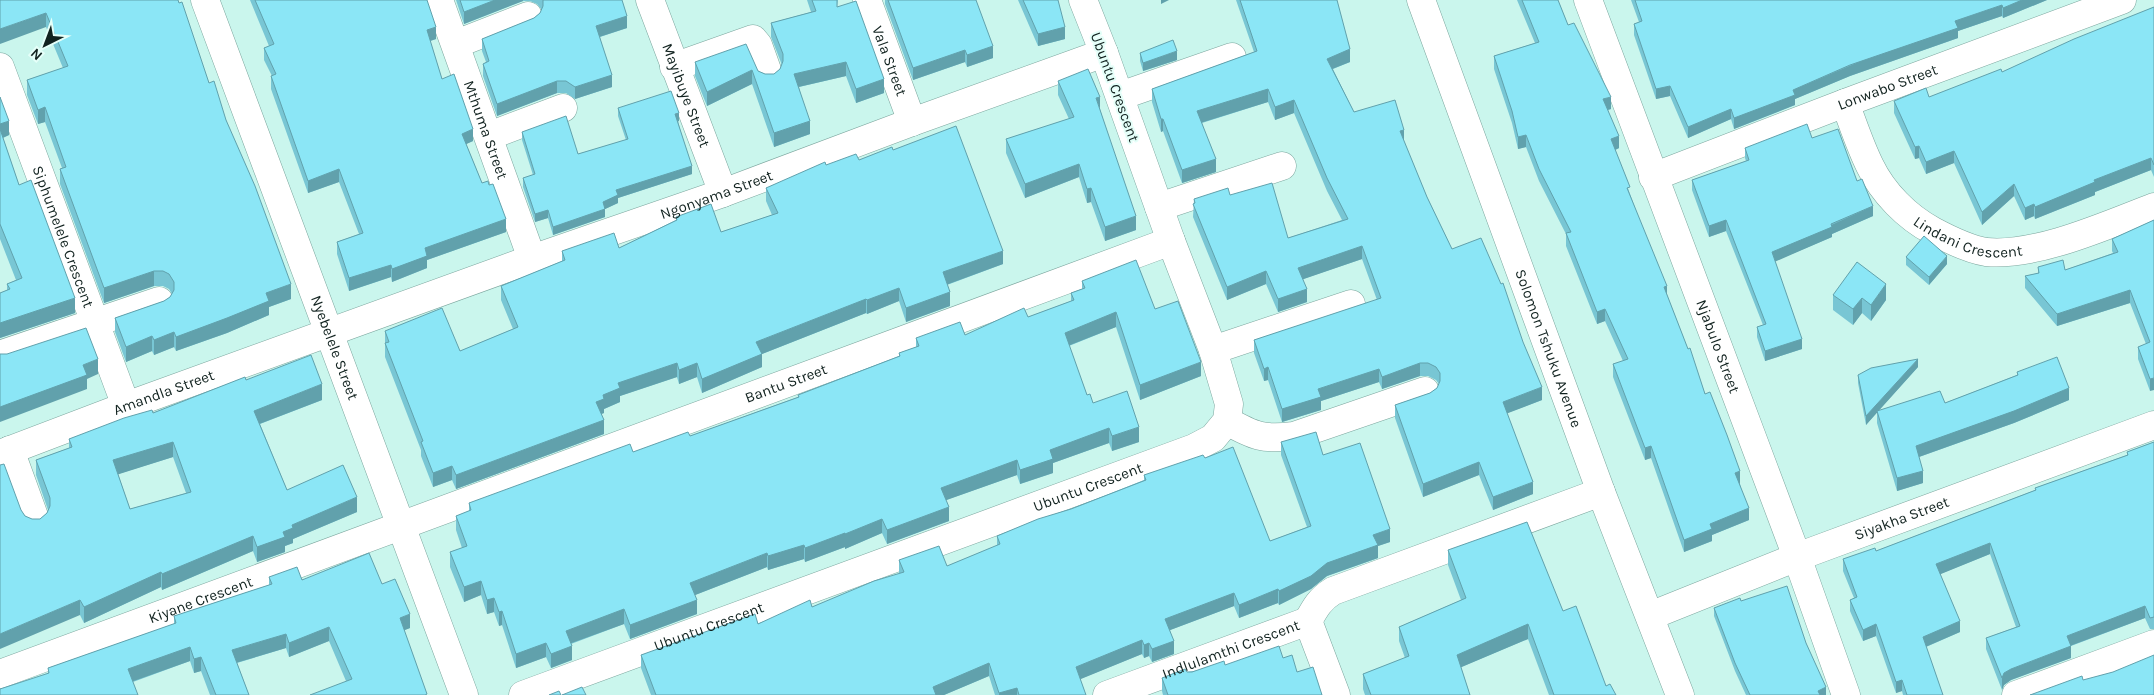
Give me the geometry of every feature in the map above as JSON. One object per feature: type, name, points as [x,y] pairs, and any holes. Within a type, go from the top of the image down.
[{"type":"street","name":"Nyebelele Street","points":[[205,0],[464,695]]},
{"type":"street","name":"Mthuma Street","points":[[439,0],[532,259]]},
{"type":"street","name":"Mayibuye Street","points":[[650,0],[723,193]]},
{"type":"street","name":"Vala Street","points":[[867,0],[912,122]]},
{"type":"street","name":"Ubuntu Crescent","points":[[523,695],[1194,448],[1214,438],[1227,421],[1229,404],[1214,350],[1171,240],[1120,96],[1082,0]]},
{"type":"street","name":"Solomon Tshuku Avenue","points":[[1421,0],[1601,492],[1680,695]]},
{"type":"street","name":"Njabulo Street","points":[[1588,0],[1797,557],[1846,695]]},
{"type":"street","name":"Lonwabo Street","points":[[1654,177],[1845,103],[2122,0]]},
{"type":"street","points":[[456,44],[528,16]]},
{"type":"street","points":[[674,67],[753,39],[758,45],[768,73]]},
{"type":"street","name":"Ngonyama Street","points":[[328,332],[723,193],[912,122],[1104,54]]},
{"type":"street","points":[[1120,96],[1232,57]]},
{"type":"street","name":"Siphumelele Crescent","points":[[0,67],[126,406]]},
{"type":"street","name":"Lindani Crescent","points":[[1845,103],[1870,168],[1894,200],[1918,223],[1948,238],[1985,252],[2012,251],[2066,240],[2154,207]]},
{"type":"street","points":[[488,136],[563,108]]},
{"type":"street","points":[[1159,207],[1282,166]]},
{"type":"street","name":"Bantu Street","points":[[400,525],[1171,240]]},
{"type":"street","points":[[2,354],[159,301]]},
{"type":"street","points":[[1214,350],[1351,304]]},
{"type":"street","name":"Amandla Street","points":[[5,452],[328,332]]},
{"type":"street","points":[[1227,421],[1251,435],[1273,439],[1294,436],[1425,391]]},
{"type":"street","name":"Siyakha Street","points":[[1650,616],[1797,557],[2154,425]]},
{"type":"street","points":[[5,452],[35,519]]},
{"type":"street","points":[[1308,621],[1316,605],[1323,597],[1333,591],[1601,492]]},
{"type":"street","name":"Kiyane Crescent","points":[[0,674],[400,525]]},
{"type":"street","name":"Indlulamthi Crescent","points":[[1107,695],[1308,621],[1336,695]]},
{"type":"street","points":[[2016,695],[2154,644]]},
{"type":"building","points":[[0,0],[178,0],[179,3],[182,2],[209,83],[214,81],[226,120],[255,186],[291,284],[266,293],[269,301],[227,318],[176,337],[174,332],[154,340],[152,336],[126,347],[115,318],[164,301],[170,297],[174,290],[174,282],[169,274],[163,271],[154,271],[104,288],[60,169],[66,167],[45,107],[38,110],[27,80],[68,66],[46,13],[0,29]]},
{"type":"building","points":[[255,0],[427,0],[436,27],[427,30],[442,79],[454,74],[473,129],[462,134],[482,183],[488,181],[489,185],[493,184],[506,219],[425,248],[427,256],[392,269],[391,265],[349,278],[337,242],[363,233],[339,169],[308,181],[271,76],[276,74],[264,48],[274,44]]},
{"type":"building","points":[[460,0],[495,0],[464,12]]},
{"type":"building","points":[[543,0],[622,0],[627,16],[596,26],[612,75],[575,87],[566,81],[557,81],[497,104],[483,64],[489,61],[482,39],[534,18],[540,13]]},
{"type":"building","points":[[812,0],[837,0],[837,7],[856,1],[884,79],[856,89],[846,62],[794,74],[810,121],[774,133],[752,70],[707,92],[695,62],[746,44],[758,71],[765,74],[774,74],[780,69],[783,54],[771,23],[816,11]]},
{"type":"building","points":[[888,0],[976,0],[993,46],[967,55],[965,50],[913,68]]},
{"type":"building","points":[[1023,0],[1058,0],[1065,27],[1038,34]]},
{"type":"building","points":[[1240,0],[1337,0],[1350,49],[1327,59],[1354,112],[1395,100],[1404,130],[1400,131],[1427,197],[1452,249],[1481,238],[1501,284],[1503,283],[1523,342],[1542,387],[1503,402],[1533,482],[1493,497],[1479,462],[1423,484],[1395,405],[1430,393],[1437,388],[1440,381],[1440,373],[1436,367],[1428,363],[1420,363],[1382,377],[1379,369],[1318,389],[1321,397],[1282,409],[1268,367],[1264,369],[1254,340],[1381,298],[1362,246],[1298,268],[1307,289],[1278,299],[1266,271],[1227,287],[1193,204],[1195,203],[1194,199],[1228,188],[1230,195],[1272,183],[1288,238],[1348,219],[1327,178],[1294,100],[1275,107],[1268,89],[1197,111],[1216,159],[1182,170],[1163,119],[1161,119],[1152,89],[1257,51]]},
{"type":"building","points":[[1522,0],[1558,0],[1568,25],[1574,23],[1611,97],[1603,99],[1619,136],[1611,139],[1630,187],[1627,188],[1667,286],[1664,287],[1688,349],[1690,348],[1705,394],[1710,392],[1740,471],[1735,473],[1749,508],[1710,524],[1712,529],[1684,540],[1651,446],[1645,448],[1613,364],[1628,359],[1605,309],[1597,312],[1566,233],[1571,232],[1539,169],[1526,135],[1518,137],[1512,111],[1494,56],[1539,42]]},
{"type":"building","points":[[1635,0],[2022,0],[2003,8],[2002,5],[1955,21],[1958,28],[1850,65],[1793,90],[1795,95],[1734,118],[1731,109],[1688,127],[1670,86],[1656,89],[1634,24],[1642,21]]},
{"type":"building","points":[[2154,7],[2154,165],[2151,158],[2094,180],[2095,182],[2035,207],[2034,204],[2025,208],[2014,184],[1982,212],[1954,151],[1926,162],[1919,146],[1915,147],[1894,101],[1926,88],[1929,97],[2001,69],[2002,72],[2074,39]]},
{"type":"building","points":[[1173,40],[1177,51],[1143,63],[1140,53]]},
{"type":"building","points":[[1088,69],[1100,97],[1096,98],[1136,216],[1105,227],[1091,188],[1087,189],[1079,164],[1025,184],[1006,139],[1074,117],[1058,81]]},
{"type":"building","points":[[671,91],[679,113],[675,114],[692,166],[616,190],[618,195],[603,202],[605,209],[553,227],[548,210],[535,214],[523,178],[535,174],[522,132],[566,116],[578,154],[628,139],[618,108]]},
{"type":"building","points":[[0,97],[9,121],[0,124]]},
{"type":"building","points":[[1807,124],[1812,138],[1838,129],[1857,181],[1862,179],[1873,206],[1831,224],[1832,227],[1772,252],[1802,339],[1765,351],[1757,327],[1766,324],[1726,220],[1709,226],[1692,180],[1749,160],[1745,148]]},
{"type":"building","points":[[956,126],[1003,251],[943,272],[950,292],[906,308],[899,288],[866,299],[756,342],[762,354],[702,379],[697,363],[679,370],[677,363],[618,383],[620,388],[603,395],[604,399],[596,402],[604,420],[456,475],[452,466],[433,473],[421,442],[423,441],[385,343],[389,342],[385,331],[442,308],[460,351],[518,327],[501,286],[565,260],[562,251],[614,233],[619,248],[677,220],[676,217],[711,204],[721,232],[778,213],[766,188],[825,162],[826,165],[856,154],[859,160],[892,147],[893,150]]},
{"type":"building","points":[[0,129],[19,185],[31,180],[75,298],[0,323],[0,293],[10,289],[7,284],[22,278],[0,224]]},
{"type":"building","points":[[2154,220],[2154,378],[2150,379],[2138,347],[2150,342],[2130,290],[2057,314],[2025,276],[2039,273],[2038,267],[2063,260],[2065,270],[2118,252],[2112,239]]},
{"type":"building","points":[[1924,236],[1947,256],[1929,277],[1906,257]]},
{"type":"building","points":[[1136,260],[1155,309],[1178,301],[1201,362],[1140,385],[1116,312],[1065,333],[1087,395],[1090,394],[1093,403],[1127,391],[1139,427],[1112,436],[1109,428],[1050,450],[1053,459],[1020,470],[1017,460],[941,488],[949,507],[887,530],[882,519],[805,548],[804,545],[768,556],[767,553],[690,583],[697,600],[630,625],[624,609],[566,631],[572,646],[551,654],[546,643],[516,654],[502,611],[499,612],[494,598],[487,600],[481,581],[464,587],[450,552],[467,546],[456,516],[471,510],[469,503],[630,444],[633,452],[688,432],[690,436],[799,397],[798,395],[900,356],[899,353],[919,346],[916,338],[960,322],[965,335],[1024,308],[1028,317],[1074,300],[1071,293],[1085,288],[1082,281]]},
{"type":"building","points":[[1857,262],[1886,284],[1871,305],[1862,298],[1853,309],[1833,295]]},
{"type":"building","points":[[86,328],[98,359],[83,365],[87,375],[0,407],[0,354],[7,354]]},
{"type":"building","points":[[311,355],[322,384],[254,411],[287,490],[343,465],[357,497],[292,525],[293,528],[283,532],[285,537],[257,547],[253,536],[162,574],[161,572],[84,607],[80,600],[0,634],[0,465],[4,464],[25,516],[32,519],[40,519],[47,513],[50,506],[50,498],[36,460],[72,447],[69,439],[124,418],[152,410],[153,413],[245,377],[246,380]],"holes":[[[173,442],[191,492],[130,509],[113,460]]]},
{"type":"building","points":[[2057,357],[2069,388],[2014,411],[1916,446],[1923,471],[1897,478],[1877,411],[1940,391],[1945,403],[2018,375],[2017,372]]},
{"type":"building","points":[[1918,359],[1866,416],[1858,375],[1871,368]]},
{"type":"building","points":[[1316,432],[1323,455],[1360,443],[1390,529],[1373,535],[1378,545],[1327,563],[1311,576],[1279,591],[1278,589],[1239,605],[1234,593],[1165,619],[1174,641],[1152,649],[1149,643],[1144,645],[1142,640],[1076,667],[1086,695],[1019,695],[1017,688],[999,693],[989,663],[933,687],[936,695],[656,695],[641,655],[755,614],[758,624],[810,600],[812,607],[874,581],[904,572],[899,560],[939,546],[947,566],[1000,544],[997,536],[1146,480],[1144,475],[1203,455],[1205,458],[1233,447],[1270,541],[1311,526],[1281,442]]},
{"type":"building","points":[[2154,442],[2154,617],[2150,618],[2145,606],[2067,636],[2071,646],[2011,669],[2004,673],[2002,678],[1986,638],[2020,626],[1990,543],[1936,564],[1960,621],[1923,637],[1943,695],[1907,695],[1902,680],[1896,682],[1876,624],[1863,630],[1850,600],[1857,597],[1843,559],[1875,548],[1876,551],[2036,490],[2035,488],[2128,455],[2127,452]]},
{"type":"building","points":[[1527,522],[1563,611],[1576,606],[1606,686],[1610,684],[1616,695],[1554,695],[1528,624],[1457,655],[1470,695],[1371,695],[1363,674],[1409,656],[1399,627],[1466,598],[1448,550]]},
{"type":"building","points":[[369,553],[382,584],[395,579],[410,614],[400,618],[427,694],[425,695],[310,695],[352,679],[329,627],[289,643],[286,634],[232,650],[249,695],[216,695],[201,657],[194,659],[190,647],[128,669],[138,695],[0,695],[0,689],[49,673],[48,668],[176,623],[174,616],[272,584],[269,577],[297,567],[302,580]]},
{"type":"building","points":[[1787,586],[1806,643],[1826,687],[1818,691],[1820,695],[1750,695],[1735,663],[1714,608],[1740,598],[1741,601]]},
{"type":"building","points":[[1279,646],[1283,658],[1292,655],[1297,672],[1313,667],[1322,695],[1168,695],[1162,678],[1185,669],[1187,672],[1192,672],[1224,661],[1225,665]]},
{"type":"building","points":[[2154,655],[2154,695],[2030,695],[2082,676],[2083,680],[2113,672]]},
{"type":"building","points":[[582,687],[586,695],[562,695]]},
{"type":"building","points":[[559,691],[561,695],[549,695]]}]
